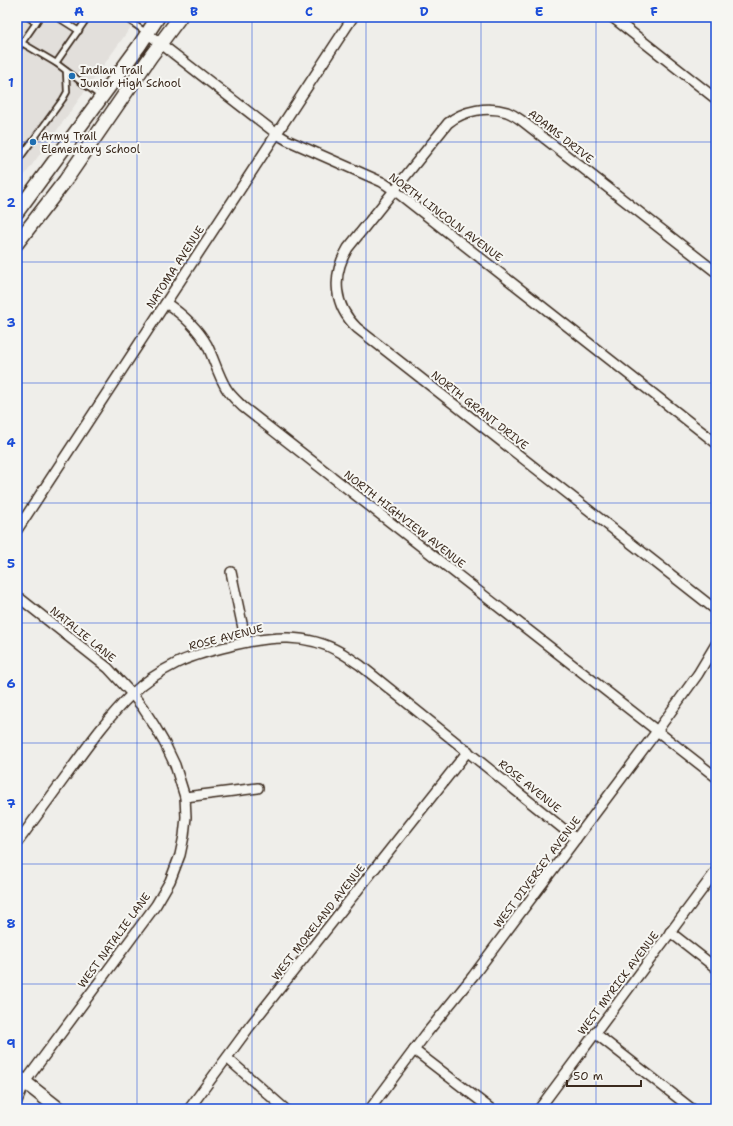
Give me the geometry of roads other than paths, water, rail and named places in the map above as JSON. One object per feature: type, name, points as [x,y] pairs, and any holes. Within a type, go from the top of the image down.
[{"type":"main road","points":[[17,212],[139,46],[158,17]]},
{"type":"main road","points":[[17,243],[65,182],[151,56],[180,17]]},
{"type":"main road","points":[[36,185],[53,197]]},
{"type":"main road","points":[[20,1082],[59,1109]]},
{"type":"street","name":"NATOMA AVENUE","points":[[17,530],[353,17]]},
{"type":"street","points":[[612,17],[716,99]]},
{"type":"street","name":"NORTH LINCOLN AVENUE","points":[[147,33],[277,134],[287,140],[382,182],[394,190],[716,443]]},
{"type":"street","name":"ADAMS DRIVE","points":[[394,190],[448,123],[456,116],[481,110],[508,112],[521,120],[716,272]]},
{"type":"street","name":"NORTH GRANT DRIVE","points":[[394,190],[348,248],[341,263],[337,278],[338,296],[348,318],[357,328],[716,610]]},
{"type":"street","name":"NORTH HIGHVIEW AVENUE","points":[[166,303],[190,322],[198,332],[206,344],[226,388],[243,407],[716,777]]},
{"type":"street","points":[[231,572],[246,642]]},
{"type":"street","name":"NATALIE LANE","points":[[17,596],[108,668],[132,694]]},
{"type":"street","name":"ROSE AVENUE","points":[[17,843],[107,722],[132,694],[154,676],[176,663],[195,655],[246,642],[268,638],[293,637],[318,642],[340,652],[360,665],[576,839]]},
{"type":"street","name":"WEST DIVERSEY AVENUE","points":[[370,1109],[414,1050],[473,976],[657,731],[698,674],[716,644]]},
{"type":"street","name":"WEST NATALIE LANE","points":[[17,1101],[20,1082],[156,905],[170,881],[180,855],[186,817],[186,797],[175,765],[165,744],[143,708],[132,694]]},
{"type":"street","name":"WEST MORELAND AVENUE","points":[[189,1109],[255,1020],[468,751]]},
{"type":"street","points":[[186,797],[258,788]]},
{"type":"street","name":"WEST MYRICK AVENUE","points":[[539,1109],[716,871]]},
{"type":"street","points":[[670,932],[716,968]]},
{"type":"street","points":[[595,1033],[692,1109]]},
{"type":"street","points":[[414,1050],[491,1109]]},
{"type":"street","points":[[227,1058],[285,1109]]},
{"type":"lane","points":[[28,17],[36,23]]},
{"type":"lane","points":[[17,50],[40,17]]},
{"type":"lane","points":[[57,17],[79,31]]},
{"type":"lane","points":[[56,63],[88,17]]},
{"type":"lane","points":[[124,17],[147,33]]},
{"type":"lane","points":[[17,40],[56,63],[101,97]]},
{"type":"lane","points":[[17,162],[65,97],[67,92],[66,71]]},
{"type":"place","name":"Indian Trail Junior High School","points":[[72,76]]},
{"type":"place","name":"Army Trail Elementary School","points":[[33,142]]}]
